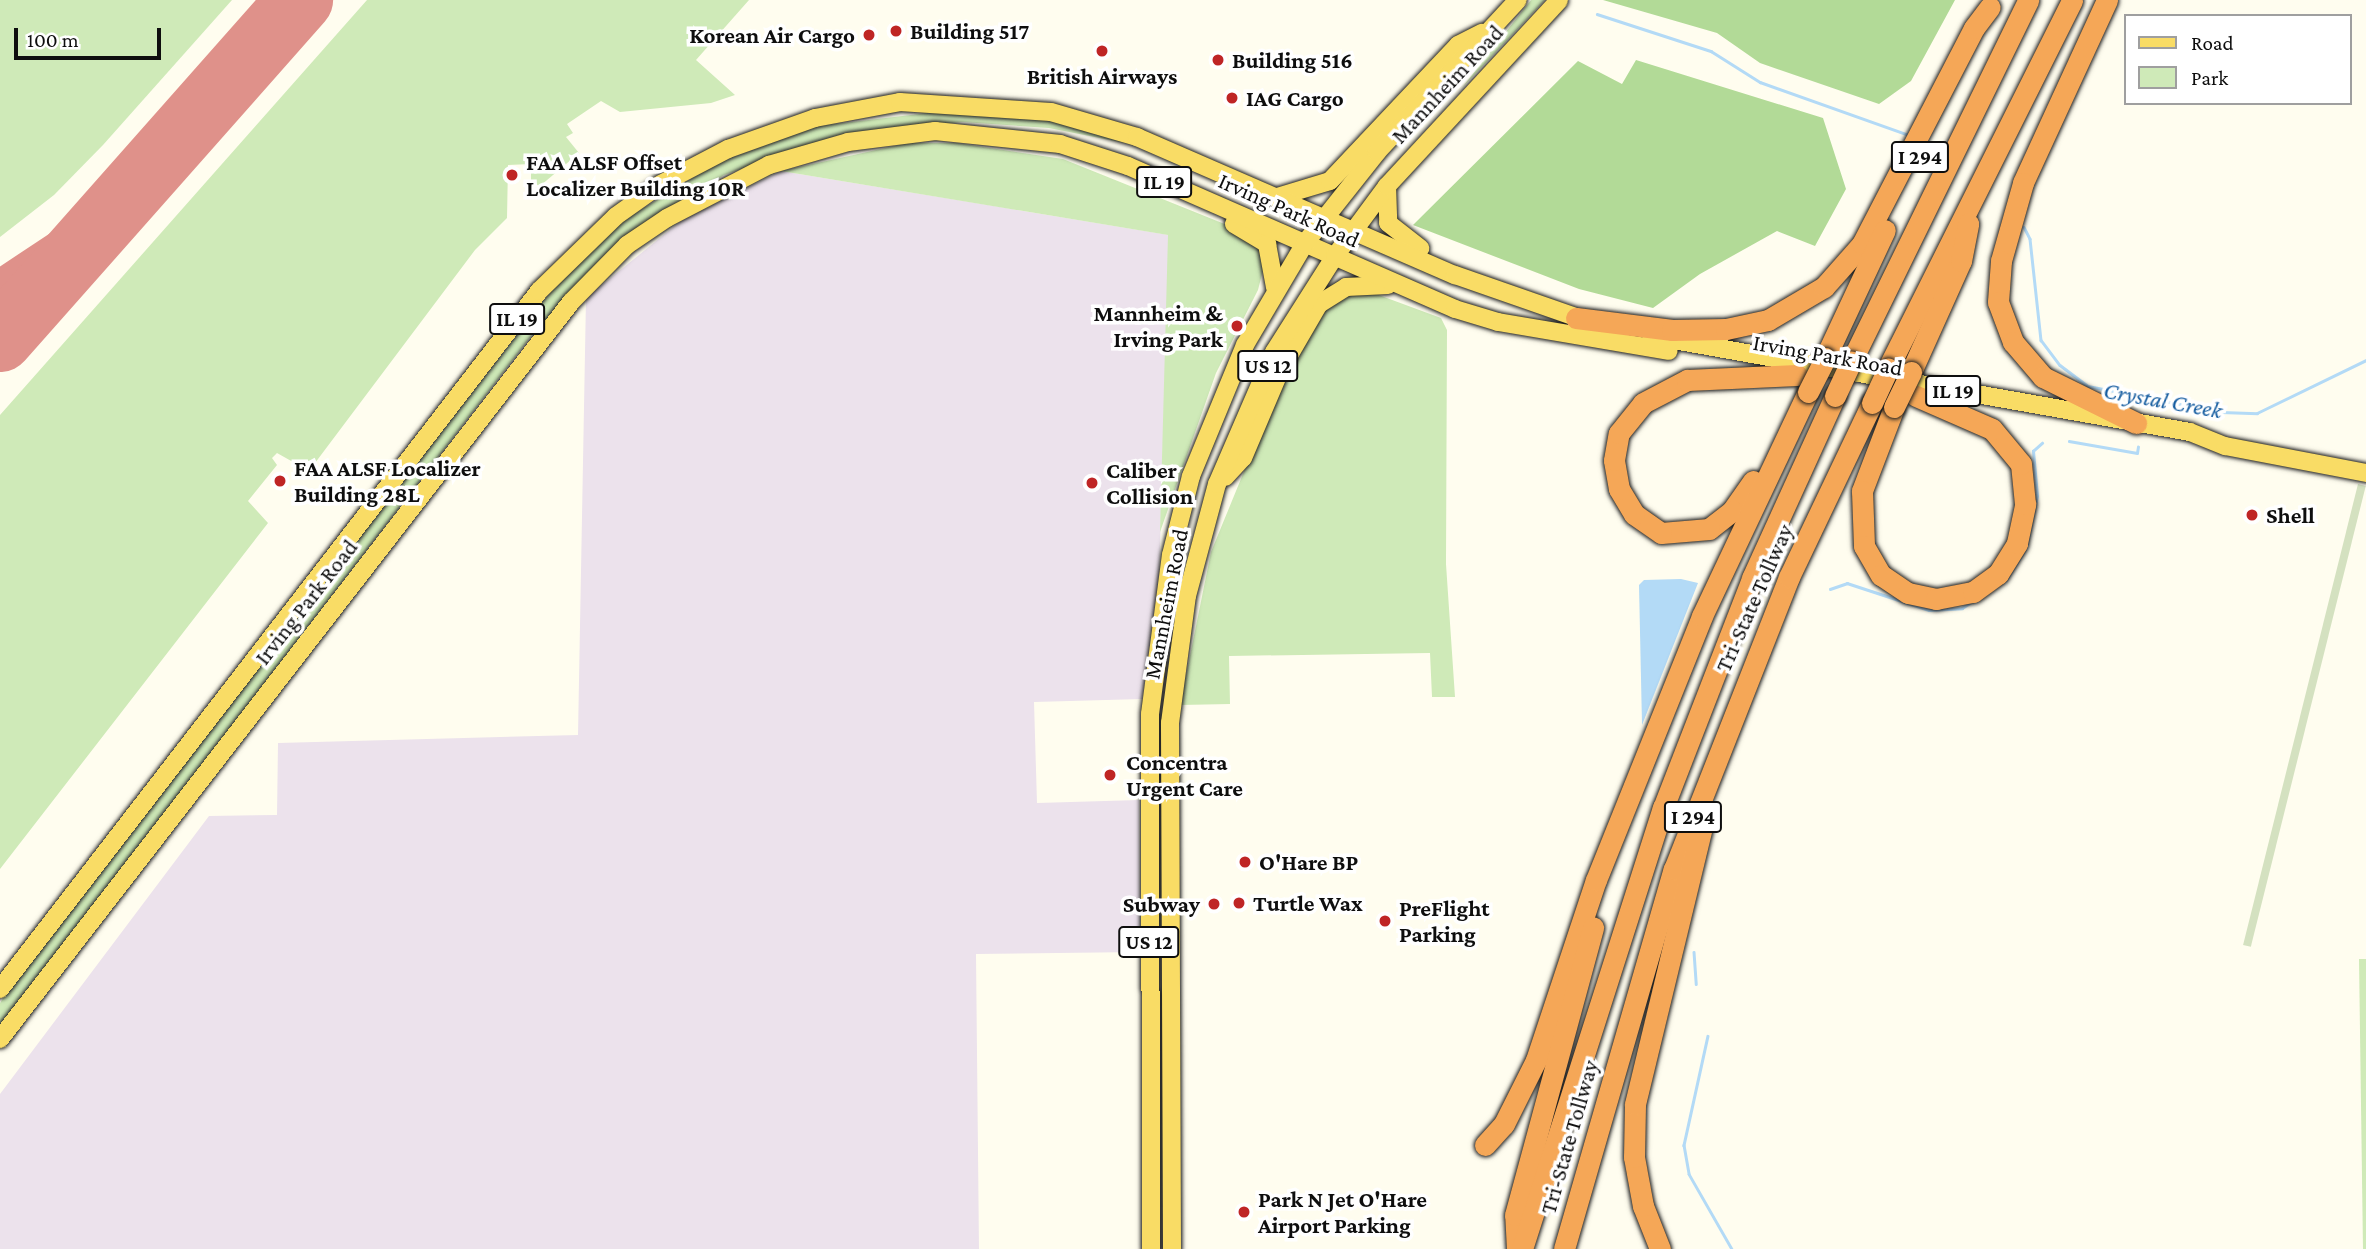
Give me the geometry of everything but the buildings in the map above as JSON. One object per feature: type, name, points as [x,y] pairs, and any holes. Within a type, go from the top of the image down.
[{"type":"highway","name":"Tri-State Tollway","points":[[1520,1249],[1663,808],[1752,578],[1851,362],[2028,0]]},
{"type":"highway","name":"Tri-State Tollway","points":[[1564,1249],[1674,869],[1724,731],[1888,369],[2072,0]]},
{"type":"highway","points":[[2106,0],[2023,183],[2001,261],[1998,302],[2013,342],[2043,377],[2136,423]]},
{"type":"highway","points":[[1576,318],[1672,330],[1726,329],[1768,320],[1824,287],[1862,244],[1973,28],[1992,4]]},
{"type":"highway","name":"I 294","points":[[1520,1249],[1515,1215],[1627,808],[1702,616],[1802,386],[1822,357],[1848,306],[1992,4]]},
{"type":"highway","points":[[1916,397],[1992,429],[2021,464],[2025,504],[2017,543],[1998,574],[1973,592],[1936,599],[1908,593],[1881,575],[1864,546],[1862,491],[1894,407],[1961,261],[1973,198]]},
{"type":"highway","points":[[1687,380],[1802,386],[1751,484],[1732,511],[1709,529],[1661,533],[1626,503],[1619,489],[1615,449],[1619,433],[1643,403],[1687,380]]},
{"type":"highway","points":[[1660,1249],[1643,1206],[1634,1157],[1635,1104],[1724,731]]},
{"type":"highway","points":[[1485,1145],[1504,1124],[1536,1060],[1596,880],[1627,808]]},
{"type":"main road","name":"Mannheim Road","points":[[1151,1249],[1148,799],[1158,636],[1191,476],[1223,393],[1275,289],[1304,243],[1323,218],[1518,0]]},
{"type":"main road","name":"Mannheim Road","points":[[1171,1249],[1170,723],[1187,596],[1217,484],[1274,352],[1335,256],[1387,186],[1559,0]]},
{"type":"main road","points":[[1277,197],[1330,181],[1458,45],[1492,28]]},
{"type":"main road","name":"Irving Park Road","points":[[0,989],[539,291],[584,242],[661,184],[728,149],[815,118],[900,102],[972,103],[1098,123],[1539,307],[1576,318],[1641,335],[2190,432],[2203,440],[2366,473]]},
{"type":"main road","name":"Irving Park Road","points":[[0,1039],[545,331],[627,245],[740,177],[859,140],[982,132],[1060,144],[1128,166],[1335,256],[1397,286],[1498,322],[1802,386],[1916,397],[2189,444],[2203,440]]},
{"type":"main road","points":[[1128,166],[1154,190],[1261,238],[1274,258],[1275,289]]},
{"type":"main road","points":[[1387,186],[1385,215],[1397,235],[1508,285],[1539,307]]},
{"type":"main road","points":[[1217,484],[1243,458],[1280,371],[1319,304],[1346,287],[1397,286]]},
{"type":"shaded area","points":[[781,171],[1169,235],[1159,582],[1142,699],[1034,702],[1037,803],[1139,800],[1140,952],[976,954],[979,1249],[0,1249],[0,1094],[209,816],[277,815],[278,743],[578,735],[586,298],[682,220]]},
{"type":"green space","points":[[0,0],[232,0],[103,145],[54,195],[0,237]]},
{"type":"green space","points":[[367,0],[749,0],[696,60],[735,95],[711,103],[620,112],[601,101],[567,124],[573,133],[566,137],[579,153],[540,186],[531,182],[531,164],[508,165],[507,218],[475,250],[309,471],[277,453],[272,458],[277,465],[248,501],[268,523],[0,869],[0,415]]},
{"type":"green space","points":[[1531,0],[1545,0],[1461,89],[1520,14]]},
{"type":"green space","points":[[1603,0],[1955,0],[1911,81],[1879,104],[1760,63],[1717,33]]},
{"type":"green space","points":[[1636,60],[1823,118],[1846,189],[1815,246],[1777,231],[1700,274],[1653,308],[1579,289],[1413,225],[1578,61],[1622,84]]},
{"type":"green space","points":[[953,110],[1065,123],[1135,145],[1049,128],[962,122],[839,135],[724,175],[621,241],[535,331],[0,1027],[0,1003],[9,989],[559,281],[621,222],[717,163],[818,126]]},
{"type":"green space","points":[[908,143],[957,143],[1063,159],[1247,233],[1259,249],[1264,266],[1258,290],[1216,373],[1160,532],[1168,235],[781,171]]},
{"type":"green space","points":[[1355,293],[1376,294],[1441,318],[1447,330],[1446,564],[1455,697],[1432,697],[1430,653],[1229,656],[1230,704],[1180,705],[1211,552],[1270,408],[1316,320],[1332,301]]},
{"type":"green space","points":[[2358,484],[2366,486],[2251,947],[2243,945]]},
{"type":"green space","points":[[2359,959],[2366,959],[2366,1249],[2363,1249]]},
{"type":"water","points":[[1681,579],[1698,583],[1642,725],[1639,585],[1644,580]]},
{"type":"waterway","name":"Crystal Creek","points":[[1597,14],[1711,51],[1760,82],[1909,135]]},
{"type":"waterway","name":"Crystal Creek","points":[[2024,227],[2030,239],[2041,340],[2060,365],[2088,386],[2221,412],[2257,413],[2366,360]]},
{"type":"waterway","points":[[2069,441],[2137,453],[2138,447]]},
{"type":"waterway","points":[[2027,544],[2037,496],[2033,451],[2042,443]]},
{"type":"waterway","points":[[1830,589],[1847,583],[1929,610],[1962,608],[2006,580],[2025,550]]},
{"type":"waterway","points":[[1694,952],[1696,984]]},
{"type":"waterway","points":[[1708,1036],[1684,1145],[1689,1174],[1732,1249]]},
{"type":"taxiway","points":[[0,282],[71,235],[165,152]]},
{"type":"runway","points":[[0,339],[300,0]]},
{"type":"place","name":"Building 517","points":[[896,31]]},
{"type":"place","name":"Korean Air Cargo","points":[[869,35]]},
{"type":"place","name":"British Airways","points":[[1102,51]]},
{"type":"place","name":"Building 516","points":[[1218,60]]},
{"type":"place","name":"IAG Cargo","points":[[1232,98]]},
{"type":"place","name":"FAA ALSF Offset Localizer Building 10R","points":[[512,175]]},
{"type":"place","name":"Mannheim & Irving Park","points":[[1237,326]]},
{"type":"place","name":"FAA ALSF Localizer Building 28L","points":[[280,481]]},
{"type":"place","name":"Caliber Collision","points":[[1092,483]]},
{"type":"place","name":"Shell","points":[[2252,515]]},
{"type":"place","name":"Concentra Urgent Care","points":[[1110,775]]},
{"type":"place","name":"O'Hare BP","points":[[1245,862]]},
{"type":"place","name":"Turtle Wax","points":[[1239,903]]},
{"type":"place","name":"Subway","points":[[1214,904]]},
{"type":"place","name":"PreFlight Parking","points":[[1385,921]]},
{"type":"place","name":"Park N Jet O'Hare Airport Parking","points":[[1244,1212]]}]
